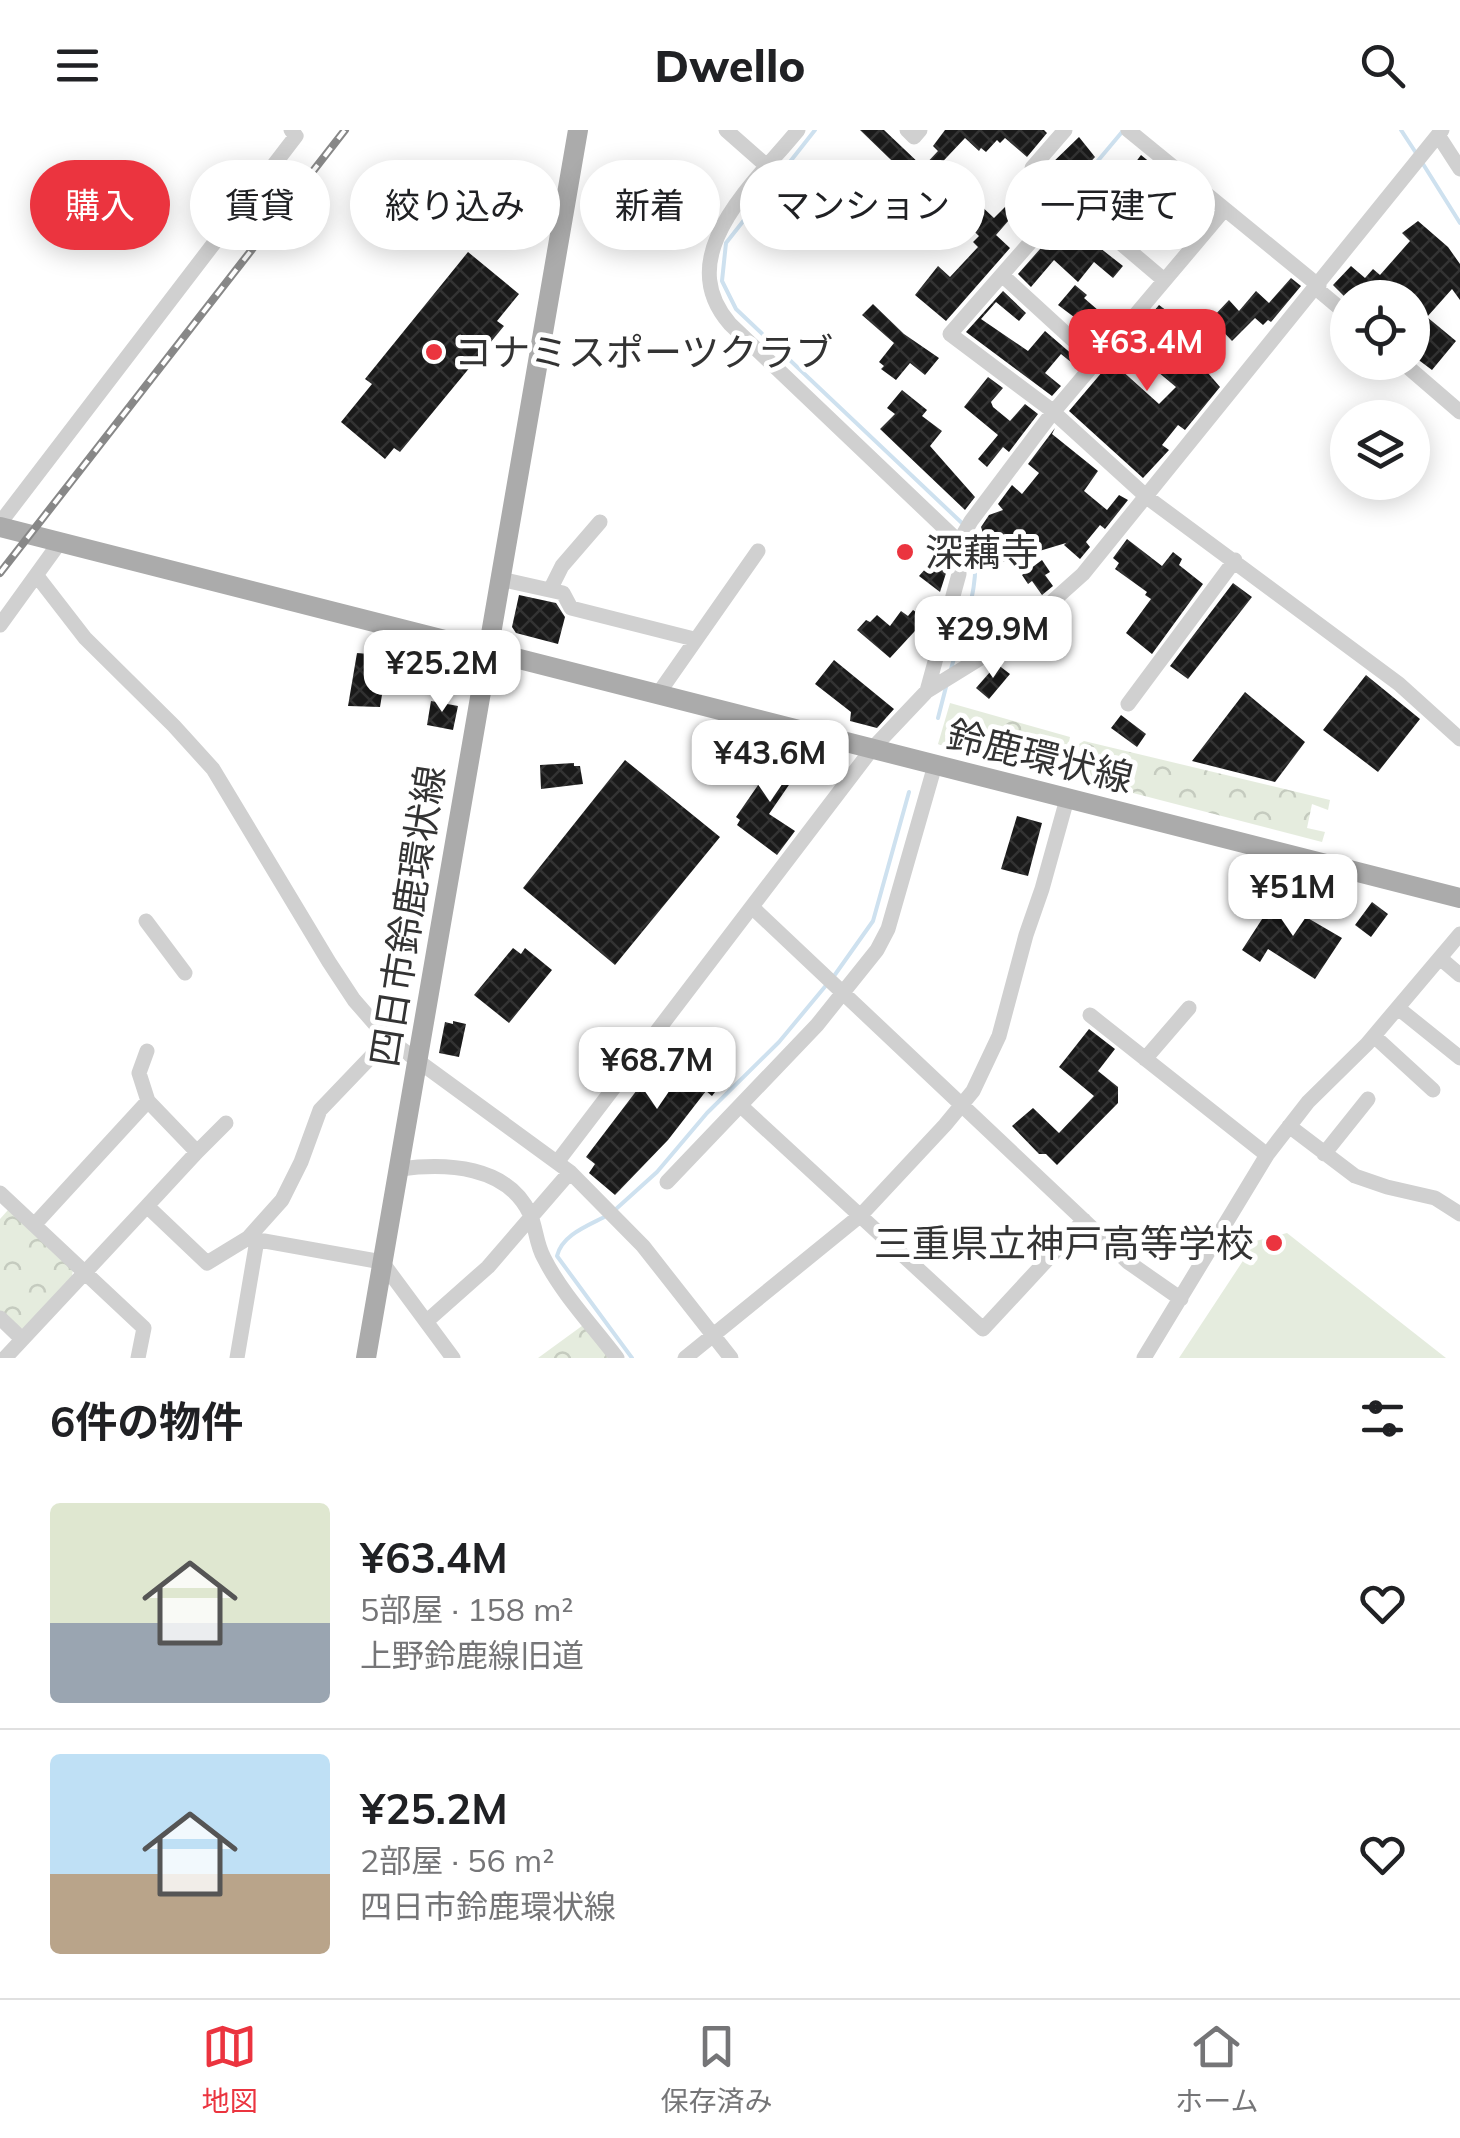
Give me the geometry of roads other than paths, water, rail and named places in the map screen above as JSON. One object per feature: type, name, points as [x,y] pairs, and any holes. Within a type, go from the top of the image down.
[{"type":"main road","name":"四日市鈴鹿環状線","points":[[366,1358],[578,130]]},
{"type":"main road","name":"鈴鹿環状線","points":[[0,525],[1460,898]]},
{"type":"street","points":[[0,525],[296,136],[290,130]]},
{"type":"street","points":[[726,130],[760,160]]},
{"type":"street","points":[[774,160],[798,130]]},
{"type":"street","points":[[1039,160],[1065,130]]},
{"type":"street","points":[[1128,130],[1330,298]]},
{"type":"street","points":[[427,1321],[488,1268],[532,1217],[752,907],[872,749],[932,687],[1008,641],[1062,595],[1148,498],[1437,137],[1460,169]]},
{"type":"street","points":[[740,205],[714,240],[708,260],[716,304],[730,324],[960,539]]},
{"type":"street","points":[[932,687],[959,574],[960,539],[970,520],[1224,210]]},
{"type":"street","points":[[1024,250],[950,334],[1053,414],[1148,498],[1399,684],[1460,739]]},
{"type":"street","points":[[1129,250],[1164,280]]},
{"type":"street","points":[[1002,275],[1097,362]]},
{"type":"street","points":[[1424,380],[1458,408]]},
{"type":"street","points":[[550,590],[562,566],[600,522]]},
{"type":"street","points":[[0,624],[60,542]]},
{"type":"street","points":[[658,694],[758,551]]},
{"type":"street","points":[[1128,704],[1235,560]]},
{"type":"street","points":[[37,576],[85,638],[213,769],[328,962],[388,1039],[564,1167],[618,1219],[731,1358]]},
{"type":"street","points":[[500,579],[563,593],[571,608],[694,639]]},
{"type":"street","points":[[667,1182],[818,1025],[839,992],[877,950],[888,928],[934,765]]},
{"type":"street","points":[[685,1358],[861,1215],[962,1106],[982,1076],[999,1036],[1067,800]]},
{"type":"street","points":[[752,907],[1128,1262],[1181,1299]]},
{"type":"street","points":[[146,921],[185,973]]},
{"type":"street","points":[[1144,1358],[1289,1126],[1374,1036],[1460,934]]},
{"type":"street","points":[[1440,958],[1460,974]]},
{"type":"street","points":[[1145,1059],[1189,1008]]},
{"type":"street","points":[[1398,1008],[1460,1058]]},
{"type":"street","points":[[1090,1015],[1268,1155]]},
{"type":"street","points":[[1374,1036],[1433,1090]]},
{"type":"street","points":[[146,1206],[206,1263],[253,1239],[282,1200],[320,1110],[388,1039]]},
{"type":"street","points":[[146,1051],[139,1073],[148,1101],[196,1152]]},
{"type":"street","points":[[1324,1154],[1368,1098]]},
{"type":"street","points":[[34,1224],[148,1101]]},
{"type":"street","points":[[741,1106],[982,1330],[1084,1220]]},
{"type":"street","points":[[5,1358],[226,1123]]},
{"type":"street","points":[[1289,1126],[1366,1180],[1434,1198],[1460,1214]]},
{"type":"street","points":[[400,1169],[453,1168],[490,1176],[523,1202],[532,1217],[544,1258],[617,1358]]},
{"type":"street","points":[[0,1193],[144,1328],[138,1358]]},
{"type":"street","points":[[253,1239],[382,1262],[453,1358]]},
{"type":"street","points":[[236,1358],[253,1239]]},
{"type":"street","points":[[0,1318],[22,1339]]},
{"type":"waterway","points":[[815,130],[726,243],[722,281],[736,309],[964,525]]},
{"type":"waterway","points":[[1401,130],[1418,156]]},
{"type":"waterway","points":[[1099,160],[1122,132]]},
{"type":"waterway","points":[[1423,164],[1460,223]]},
{"type":"waterway","points":[[951,669],[974,584],[974,549],[969,533]]},
{"type":"waterway","points":[[938,718],[947,683]]},
{"type":"waterway","points":[[834,976],[873,921],[909,792]]},
{"type":"waterway","points":[[616,1209],[657,1172],[707,1113],[779,1042],[828,983]]},
{"type":"waterway","points":[[608,1215],[571,1236],[557,1256],[632,1358]]},
{"type":"railway","points":[[0,573],[345,130]]},
{"type":"place","name":"コナミスポーツクラブ","points":[[434,352]]},
{"type":"place","name":"深藕寺","points":[[905,552]]},
{"type":"place","name":"三重県立神戸高等学校","points":[[1274,1243]]}]
